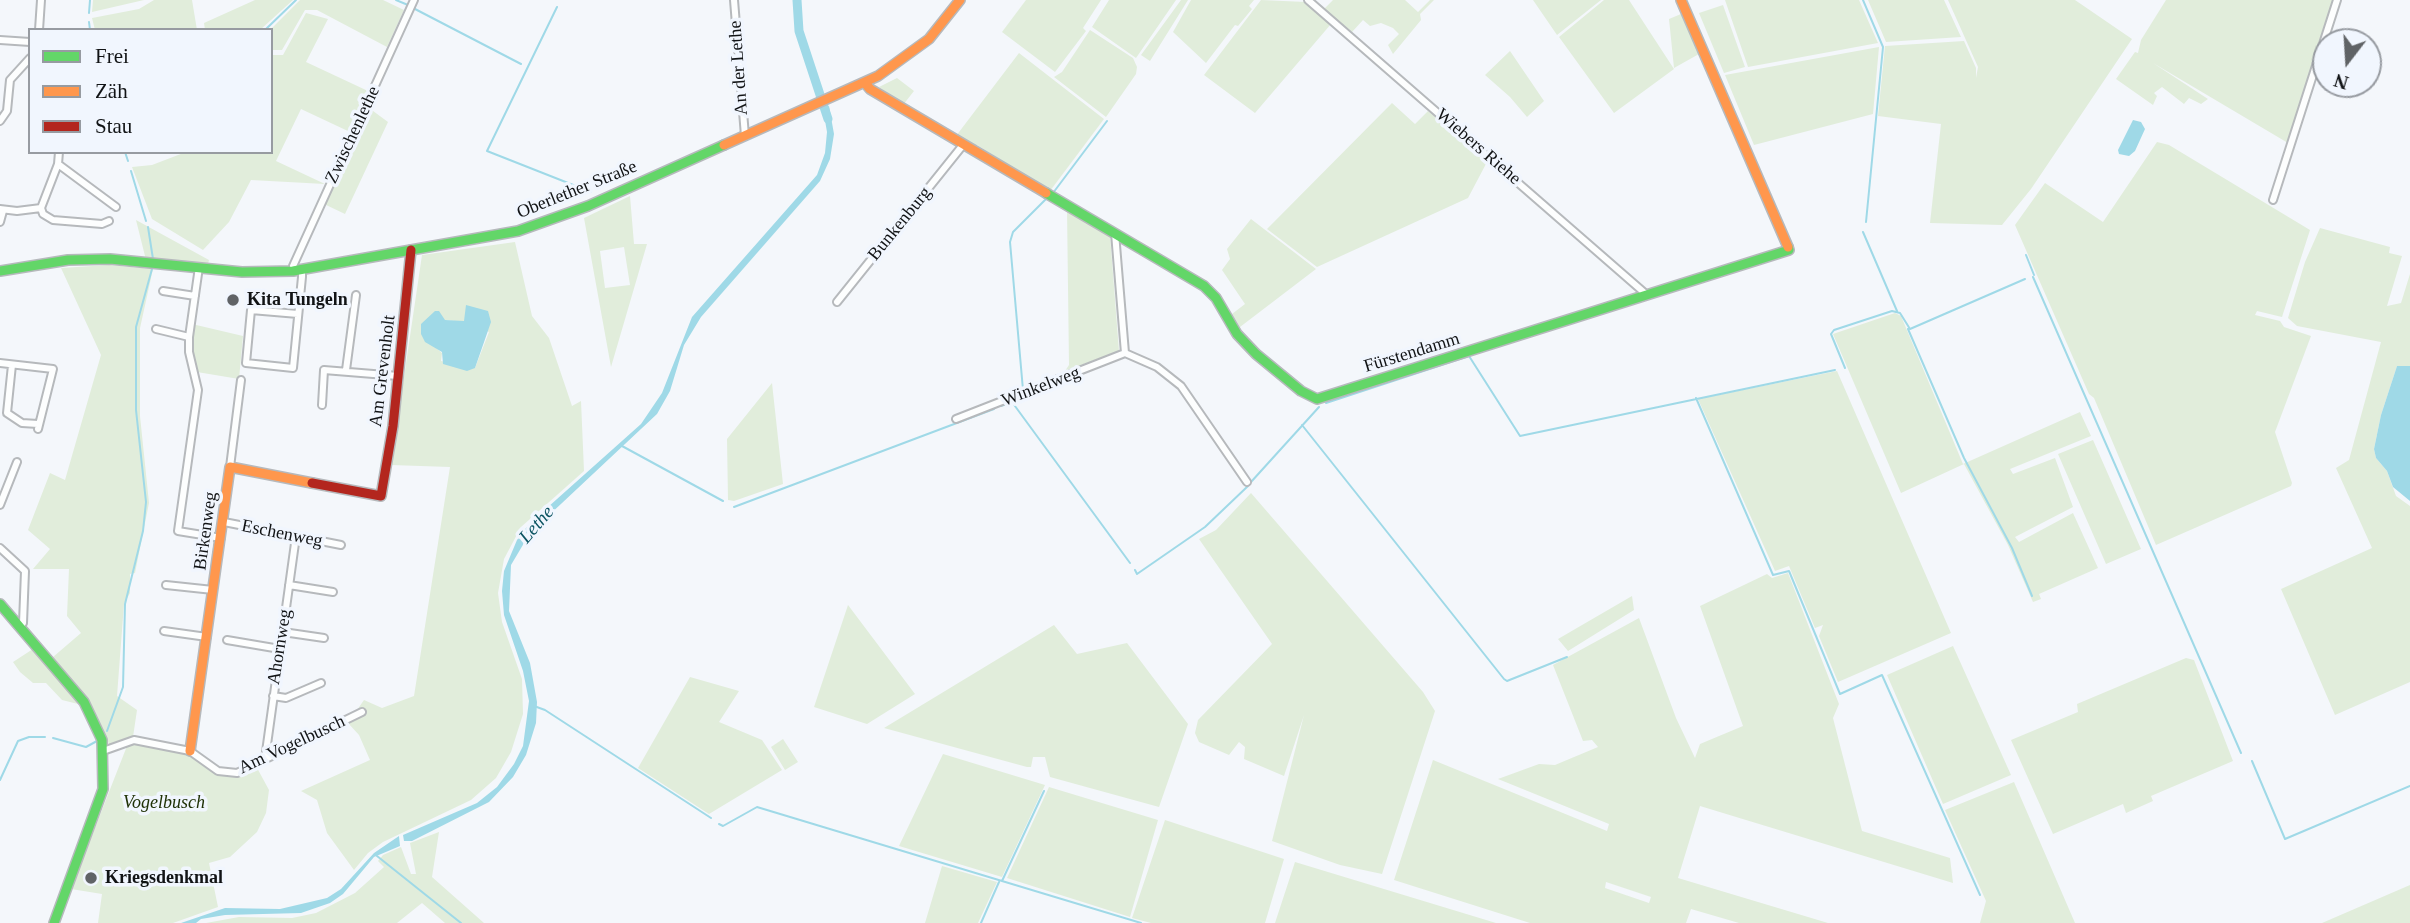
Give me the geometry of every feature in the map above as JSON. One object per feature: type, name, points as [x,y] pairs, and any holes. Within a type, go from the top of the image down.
[{"type":"street","points":[[39,28],[41,0]]},
{"type":"street","name":"Zwischenlethe","points":[[298,314],[251,310],[246,363],[293,368],[298,314],[298,270],[293,266],[414,0]]},
{"type":"street","name":"An der Lethe","points":[[734,0],[745,136]]},
{"type":"street","name":"Oberlether Straße","points":[[0,271],[83,259],[204,267],[229,266],[252,271],[298,270],[517,231],[548,222],[865,83],[897,65],[921,46],[960,0]]},
{"type":"street","name":"Wiebers Riehe","points":[[1308,0],[1647,295]]},
{"type":"street","name":"Fürstendamm","points":[[865,83],[870,89],[963,145],[1204,286],[1216,298],[1237,334],[1256,354],[1301,391],[1317,399],[1789,250],[1681,0]]},
{"type":"street","points":[[2273,200],[2337,0]]},
{"type":"street","points":[[0,40],[28,43]]},
{"type":"street","points":[[0,121],[7,111],[10,80],[28,60]]},
{"type":"street","name":"Bunkenburg","points":[[837,302],[963,145]]},
{"type":"street","points":[[59,154],[58,164],[41,208],[43,214],[53,220],[102,224],[109,221]]},
{"type":"street","points":[[58,164],[116,206]]},
{"type":"street","points":[[0,222],[2,210],[41,208]]},
{"type":"street","points":[[1115,233],[1125,353],[1157,367],[1181,386],[1247,482]]},
{"type":"street","name":"Am Grevenholt","points":[[230,467],[381,496],[398,376],[411,250]]},
{"type":"street","points":[[204,267],[195,296],[189,337],[188,352],[198,390],[178,531],[221,538]]},
{"type":"street","points":[[163,290],[195,296]]},
{"type":"street","points":[[346,370],[356,295]]},
{"type":"street","points":[[156,330],[189,337]]},
{"type":"street","name":"Winkelweg","points":[[956,419],[1125,353]]},
{"type":"street","points":[[0,363],[53,369],[38,426],[22,423],[6,413],[12,365]]},
{"type":"street","points":[[322,405],[324,370],[398,376]]},
{"type":"street","points":[[230,467],[241,380]]},
{"type":"street","points":[[0,505],[17,462]]},
{"type":"street","name":"Birkenweg","points":[[190,751],[230,467]]},
{"type":"street","name":"Eschenweg","points":[[224,522],[341,545]]},
{"type":"street","name":"Ahornweg","points":[[265,759],[296,536]]},
{"type":"street","points":[[0,548],[25,571],[27,579],[23,623],[20,626]]},
{"type":"street","points":[[166,585],[213,590]]},
{"type":"street","points":[[289,585],[333,592]]},
{"type":"street","points":[[0,604],[84,702],[97,724],[103,751],[102,794],[54,923]]},
{"type":"street","points":[[164,631],[206,637]]},
{"type":"street","points":[[283,632],[324,638]]},
{"type":"street","points":[[227,640],[280,649]]},
{"type":"street","points":[[273,696],[286,698],[321,683]]},
{"type":"street","name":"Am Vogelbusch","points":[[103,751],[134,740],[190,751],[218,771],[237,774],[362,712]]},
{"type":"green space","points":[[93,0],[144,0],[92,12]]},
{"type":"green space","points":[[154,0],[192,0],[197,28],[94,28],[92,18],[139,9]]},
{"type":"green space","points":[[255,0],[293,0],[262,28],[205,28],[204,23]]},
{"type":"green space","points":[[300,0],[383,0],[404,10],[387,47],[317,10],[305,10],[282,50],[273,50],[272,28]]},
{"type":"green space","points":[[1026,0],[1101,0],[1083,28],[1086,31],[1055,72],[1002,32]]},
{"type":"green space","points":[[1109,0],[1176,0],[1136,58],[1092,27]]},
{"type":"green space","points":[[1181,0],[1188,0],[1150,61],[1141,55]]},
{"type":"green space","points":[[1191,0],[1254,0],[1249,6],[1252,9],[1238,26],[1235,25],[1206,63],[1173,32]]},
{"type":"green space","points":[[1261,0],[1306,2],[1331,24],[1255,113],[1204,75]]},
{"type":"green space","points":[[1333,0],[1405,0],[1418,12],[1430,0],[1434,0],[1420,14],[1421,20],[1393,54],[1388,45],[1399,34],[1393,28],[1381,23],[1370,26],[1363,20],[1352,32],[1324,9]]},
{"type":"green space","points":[[1533,0],[1601,0],[1557,35]]},
{"type":"green space","points":[[1604,0],[1629,0],[1674,69],[1614,113],[1559,37]]},
{"type":"green space","points":[[1725,0],[1859,0],[1878,43],[1748,67]]},
{"type":"green space","points":[[1868,0],[1944,0],[1961,37],[1886,42]]},
{"type":"green space","points":[[1948,0],[2075,0],[2132,39],[2031,189],[2002,225],[1930,223],[1941,124],[1878,116],[1885,46],[1964,41],[1976,68],[1976,78],[1978,67]]},
{"type":"green space","points":[[2166,0],[2334,0],[2325,28],[2312,28],[2312,68],[2288,143],[2153,63],[2208,99],[2201,104],[2189,98],[2184,104],[2162,87],[2154,93],[2157,96],[2153,105],[2116,79],[2135,52],[2138,53],[2141,40]]},
{"type":"green space","points":[[1723,5],[1745,67],[1724,73],[1699,13]]},
{"type":"green space","points":[[306,13],[328,19],[306,62],[368,91],[350,132],[301,109],[276,161],[325,184],[251,180],[229,222],[203,250],[152,219],[132,167],[152,165],[181,154],[273,154],[273,55],[283,55]]},
{"type":"green space","points":[[1681,14],[1699,54],[1674,68],[1669,19]]},
{"type":"green space","points":[[1090,30],[1133,58],[1137,67],[1136,74],[1106,117],[1054,77],[1062,72]]},
{"type":"green space","points":[[1879,47],[1873,114],[1754,145],[1725,75]]},
{"type":"green space","points":[[1510,51],[1544,101],[1527,117],[1510,97],[1485,75]]},
{"type":"green space","points":[[1019,53],[1104,119],[1050,191],[977,145],[975,147],[956,136]]},
{"type":"green space","points":[[897,78],[914,91],[903,105],[879,87]]},
{"type":"green space","points":[[1392,103],[1415,124],[1428,111],[1487,162],[1468,198],[1317,267],[1267,229]]},
{"type":"green space","points":[[369,108],[388,122],[345,214],[324,204]]},
{"type":"green space","points":[[2157,142],[2169,145],[2310,230],[2282,317],[2257,311],[2255,315],[2280,321],[2284,327],[2311,336],[2275,432],[2291,486],[2156,545],[2094,398],[2089,394],[2015,225],[2045,183],[2103,222]]},
{"type":"green space","points":[[630,196],[634,244],[647,244],[611,367],[584,218]],"holes":[[[624,247],[630,285],[605,288],[600,251]]]},
{"type":"green space","points":[[1067,209],[1110,235],[1119,351],[1065,371],[1069,365]]},
{"type":"green space","points":[[1251,219],[1316,269],[1240,327],[1232,314],[1245,304],[1222,270],[1230,259],[1227,249]]},
{"type":"green space","points":[[136,220],[209,260],[208,264],[146,260]]},
{"type":"green space","points":[[2320,228],[2390,247],[2389,253],[2402,256],[2387,306],[2401,303],[2410,274],[2410,366],[2397,366],[2381,415],[2374,449],[2376,458],[2387,471],[2396,496],[2410,506],[2410,682],[2335,715],[2281,589],[2372,548],[2336,468],[2349,460],[2381,342],[2297,326],[2288,318],[2305,262]]},
{"type":"green space","points":[[515,242],[532,316],[549,338],[572,406],[581,401],[584,471],[521,527],[504,559],[498,593],[502,622],[522,679],[523,714],[511,752],[496,778],[471,800],[383,842],[368,853],[354,870],[327,833],[317,800],[301,791],[370,760],[359,735],[348,723],[364,700],[382,708],[414,696],[450,467],[391,465],[422,255]],"holes":[[[445,320],[464,322],[489,332],[475,368],[441,361],[442,353],[434,346]]]},
{"type":"green space","points":[[109,265],[153,269],[140,328],[140,416],[149,503],[135,573],[130,574],[130,593],[124,604],[117,696],[137,710],[133,737],[110,746],[88,699],[53,657],[81,633],[67,616],[69,569],[33,569],[50,549],[28,530],[50,473],[65,480],[101,355],[61,268]]},
{"type":"green space","points":[[1895,313],[1901,316],[1963,464],[2080,412],[2091,436],[2010,469],[2013,474],[2055,458],[2073,507],[2015,537],[2019,542],[2073,513],[2098,568],[2039,594],[2041,599],[2033,602],[2008,545],[1964,464],[1901,493],[1833,334]]},
{"type":"green space","points":[[192,324],[243,336],[239,379],[197,372],[191,352]]},
{"type":"green space","points":[[1837,371],[1951,633],[1838,682],[1819,636],[1823,625],[1815,628],[1789,566],[1775,571],[1698,399]]},
{"type":"green space","points":[[772,383],[783,484],[734,501],[728,500],[727,439]]},
{"type":"green space","points":[[2093,440],[2141,549],[2106,564],[2058,454]]},
{"type":"green space","points":[[1251,493],[1423,692],[1435,711],[1382,874],[1340,865],[1272,841],[1304,715],[1284,776],[1244,759],[1245,747],[1239,742],[1229,755],[1199,742],[1195,733],[1198,720],[1272,644],[1199,539],[1216,530]]},
{"type":"green space","points":[[1788,573],[1839,704],[1833,718],[1862,831],[1950,858],[1953,883],[1700,806],[1678,878],[1828,923],[1739,923],[1691,909],[1686,923],[1530,923],[1394,880],[1433,760],[1607,831],[1609,824],[1498,779],[1539,764],[1555,765],[1598,747],[1592,740],[1583,741],[1553,665],[1639,618],[1676,718],[1695,758],[1700,744],[1743,726],[1700,606],[1767,574],[1772,578]],"holes":[[[1606,882],[1651,897],[1649,903],[1605,888]]]},
{"type":"green space","points":[[1632,596],[1634,610],[1568,651],[1558,639]]},
{"type":"green space","points":[[848,605],[915,694],[867,724],[814,707]]},
{"type":"green space","points":[[1054,625],[1077,654],[1127,643],[1188,724],[1159,807],[1050,777],[1045,757],[1033,757],[1031,767],[1027,767],[884,728]]},
{"type":"green space","points":[[1953,646],[2011,775],[1943,804],[1887,675]]},
{"type":"green space","points":[[33,649],[78,704],[62,700],[46,683],[33,683],[20,672],[13,662]]},
{"type":"green space","points":[[2186,658],[2194,660],[2233,761],[2151,796],[2153,801],[2126,813],[2123,804],[2053,834],[2011,740],[2078,712],[2077,704]]},
{"type":"green space","points":[[690,677],[739,691],[719,722],[762,740],[782,770],[709,814],[638,768]]},
{"type":"green space","points":[[783,739],[798,762],[785,770],[771,747]]},
{"type":"green space","name":"Vogelbusch","points":[[134,742],[187,751],[217,772],[236,775],[256,766],[269,790],[266,813],[257,832],[230,857],[209,863],[218,907],[173,923],[98,923],[102,894],[71,889],[127,746]]},
{"type":"green space","points":[[943,754],[1045,785],[1002,877],[899,846]]},
{"type":"green space","points":[[2014,782],[2075,923],[1980,923],[1986,901],[1945,810]]},
{"type":"green space","points":[[1049,787],[1158,820],[1130,917],[1007,878]]},
{"type":"green space","points":[[1165,820],[1284,859],[1265,923],[1151,923],[1132,918]]},
{"type":"green space","points":[[439,832],[432,877],[484,923],[445,923],[422,903],[397,923],[206,923],[239,917],[292,918],[316,913],[355,893],[384,867],[378,861],[383,855],[401,847],[411,874],[416,874],[410,843]]},
{"type":"green space","points":[[1295,862],[1496,923],[1275,923]]},
{"type":"green space","points":[[942,866],[997,882],[978,923],[925,923]]},
{"type":"green space","points":[[2410,885],[2410,923],[2322,923]]},
{"type":"water","points":[[829,106],[834,134],[830,159],[820,181],[701,317],[684,345],[670,391],[657,414],[530,533],[511,565],[509,611],[530,663],[537,702],[536,723],[526,755],[513,777],[489,802],[412,841],[404,841],[403,835],[477,803],[497,787],[514,764],[523,746],[529,701],[523,671],[504,615],[502,591],[504,571],[517,540],[529,524],[641,424],[662,393],[692,317],[817,175],[825,153],[827,132],[823,109]]},
{"type":"water","points":[[2133,120],[2141,122],[2145,129],[2135,151],[2129,156],[2119,154],[2118,150]]},
{"type":"water","points":[[466,305],[488,311],[491,322],[475,368],[467,371],[443,364],[442,352],[425,342],[421,334],[421,324],[435,311],[439,311],[445,320],[464,321]]},
{"type":"water","points":[[2397,366],[2410,366],[2410,501],[2393,487],[2387,471],[2376,458],[2374,449],[2381,415]]},
{"type":"water","points":[[399,836],[400,846],[374,857],[343,894],[330,903],[301,913],[225,915],[201,919],[196,923],[181,923],[225,908],[280,909],[327,898],[341,889],[374,853]]},
{"type":"waterway","points":[[89,13],[90,0]]},
{"type":"waterway","points":[[267,28],[296,0]]},
{"type":"waterway","points":[[396,0],[408,5]]},
{"type":"waterway","name":"Lethe","points":[[797,0],[799,31],[828,119]]},
{"type":"waterway","points":[[1863,0],[1883,47],[1866,222]]},
{"type":"waterway","points":[[557,7],[487,151],[591,192]]},
{"type":"waterway","points":[[415,9],[521,64]]},
{"type":"waterway","points":[[89,22],[90,28]]},
{"type":"waterway","points":[[1053,193],[1107,121]]},
{"type":"waterway","points":[[126,154],[128,161]]},
{"type":"waterway","points":[[131,171],[146,221]]},
{"type":"waterway","points":[[1023,390],[1010,242],[1013,232],[1046,199]]},
{"type":"waterway","points":[[148,227],[153,259]]},
{"type":"waterway","points":[[1863,232],[1897,311]]},
{"type":"waterway","points":[[2026,255],[2034,275]]},
{"type":"waterway","points":[[107,731],[123,687],[125,604],[143,531],[146,502],[136,410],[136,327],[152,269]]},
{"type":"waterway","points":[[2033,277],[2241,753]]},
{"type":"waterway","points":[[1845,368],[1831,334],[1834,330],[1892,311],[1900,313],[1910,329],[2025,279]]},
{"type":"waterway","points":[[1908,329],[1964,458],[2012,548],[2032,596]]},
{"type":"waterway","points":[[1326,403],[1469,356],[1520,436],[1835,370]]},
{"type":"waterway","points":[[1696,398],[1773,575],[1789,571],[1840,694],[1882,675],[1980,895]]},
{"type":"waterway","points":[[1001,406],[1012,402],[1130,563]]},
{"type":"waterway","points":[[1251,482],[1319,407]]},
{"type":"waterway","points":[[734,507],[994,409]]},
{"type":"waterway","points":[[1302,425],[1504,679],[1507,681],[1567,657]]},
{"type":"waterway","points":[[622,446],[723,501]]},
{"type":"waterway","points":[[1135,570],[1137,574],[1205,527],[1248,486]]},
{"type":"waterway","points":[[534,706],[545,710],[711,818]]},
{"type":"waterway","points":[[0,780],[18,741],[29,737],[45,737]]},
{"type":"waterway","points":[[53,738],[86,747],[97,741]]},
{"type":"waterway","points":[[2252,761],[2285,839],[2410,786]]},
{"type":"waterway","points":[[1002,881],[1044,791]]},
{"type":"waterway","points":[[719,824],[723,826],[757,807],[1141,923]]},
{"type":"waterway","points":[[377,856],[461,923]]},
{"type":"waterway","points":[[981,923],[999,882]]},
{"type":"traffic: fast","points":[[0,271],[68,260],[110,259],[242,272],[293,271],[518,231],[588,206],[724,145]]},
{"type":"traffic: fast","points":[[1046,193],[1204,286],[1216,298],[1237,334],[1256,354],[1301,391],[1317,399],[1789,250],[1788,247]]},
{"type":"traffic: fast","points":[[0,604],[84,702],[102,740],[103,789],[54,923]]},
{"type":"traffic: slow","points":[[724,145],[878,76],[929,39],[960,0]]},
{"type":"traffic: slow","points":[[1681,0],[1788,247]]},
{"type":"traffic: slow","points":[[865,83],[870,89],[1046,193]]},
{"type":"traffic: slow","points":[[190,751],[230,467],[312,483]]},
{"type":"traffic: jam","points":[[312,483],[381,496],[393,426],[411,250]]},
{"type":"place","name":"Kita Tungeln","points":[[233,300]]},
{"type":"place","name":"Kriegsdenkmal","points":[[91,878]]}]
